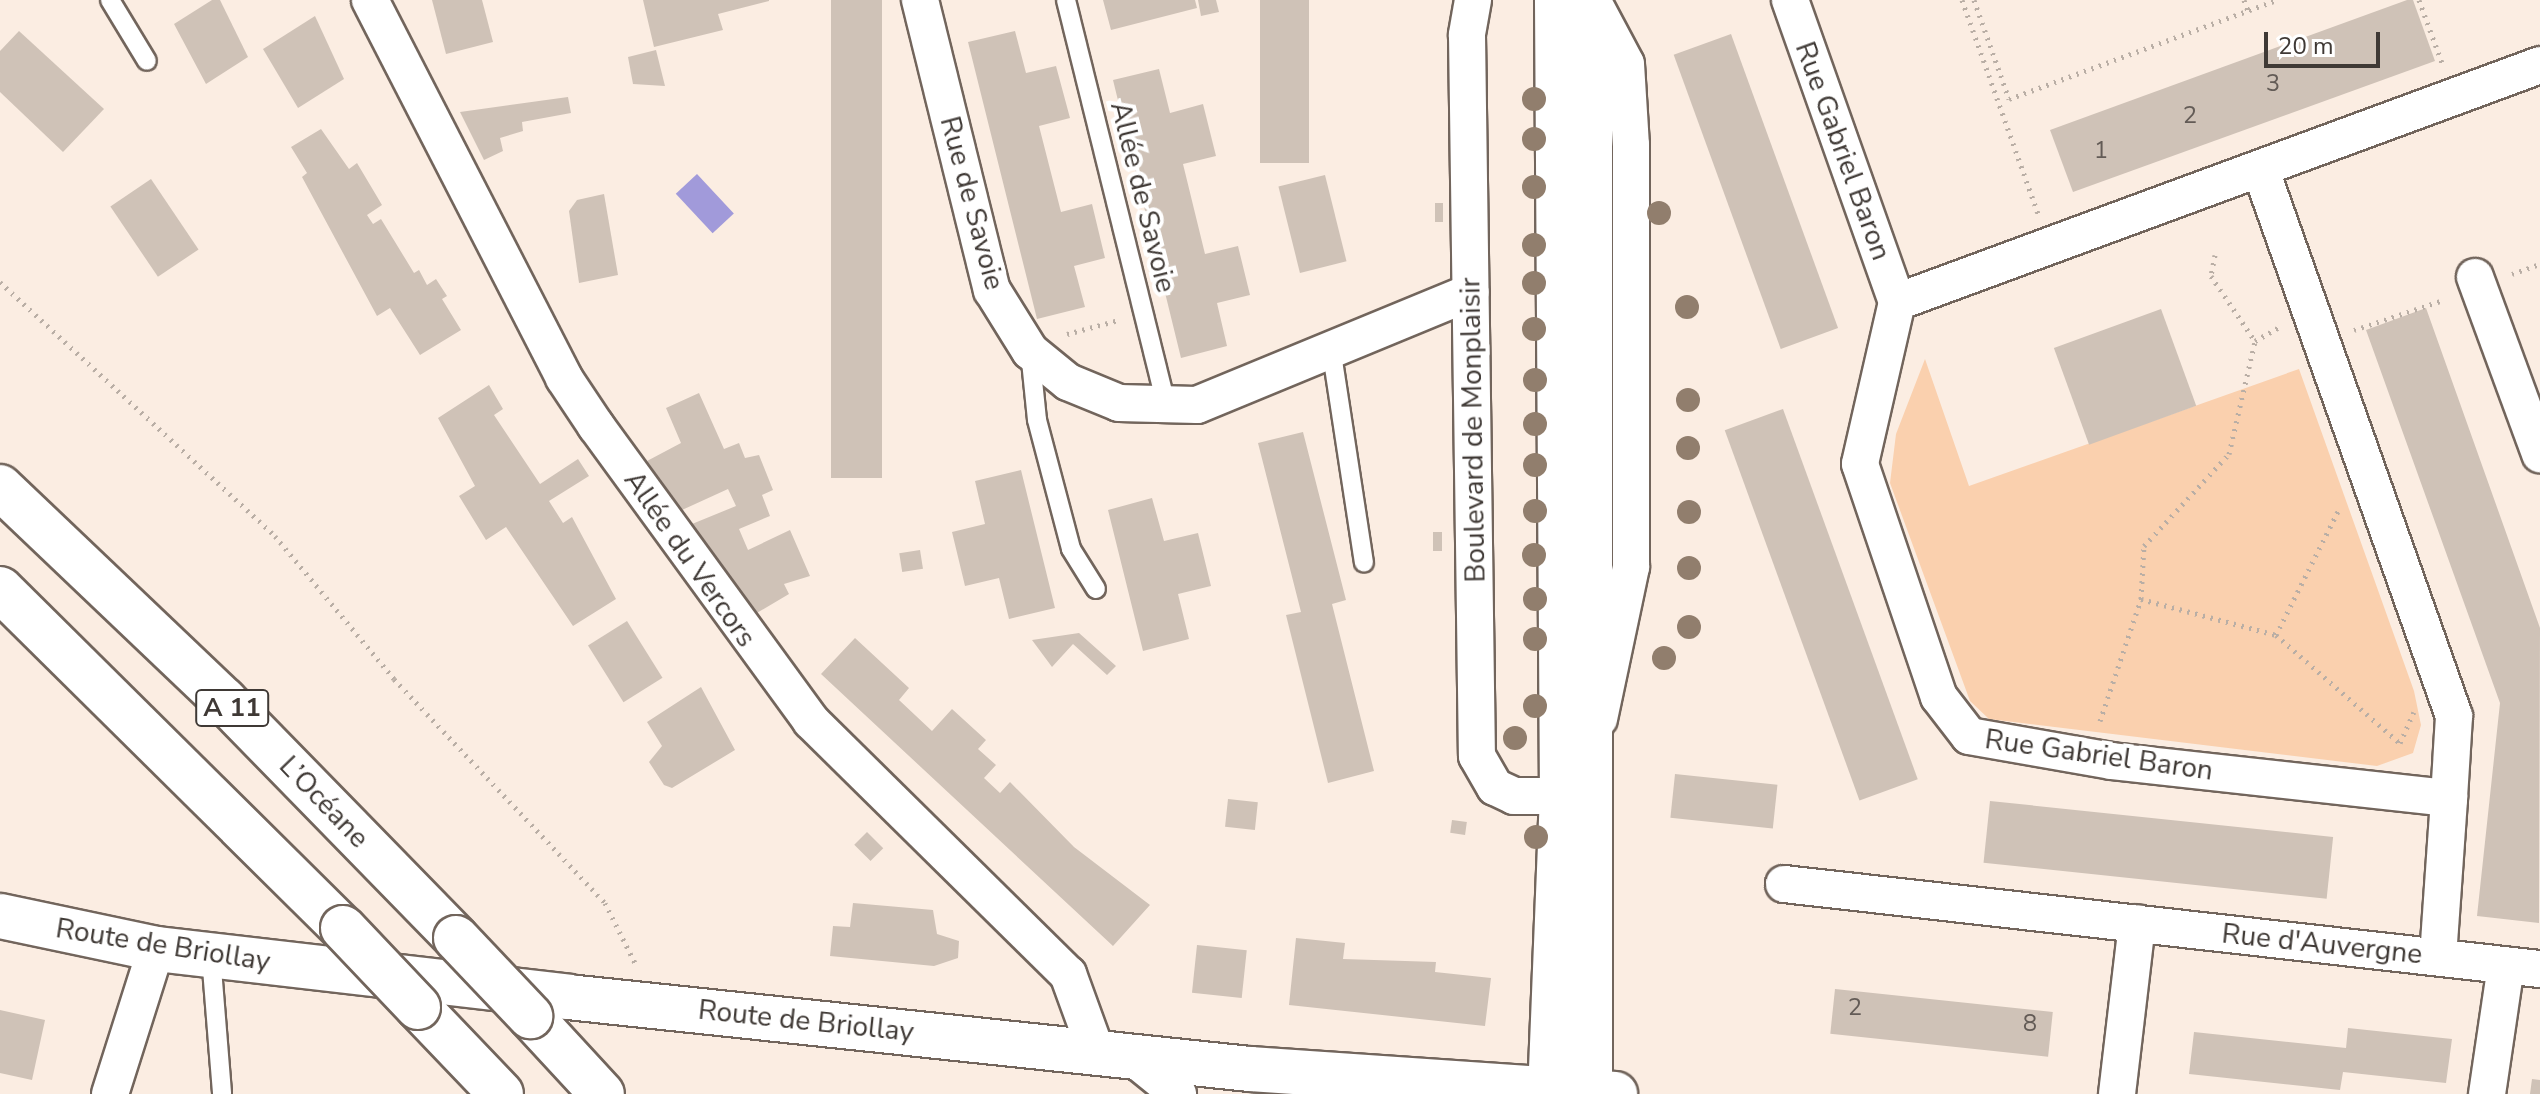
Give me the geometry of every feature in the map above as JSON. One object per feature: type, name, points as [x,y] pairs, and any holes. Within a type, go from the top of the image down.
[{"type":"main road","points":[[1557,0],[1578,797],[1579,1093]]},
{"type":"main road","points":[[1578,797],[1593,736],[1591,0]]},
{"type":"main road","name":"L’Océane","points":[[0,487],[224,700],[456,938],[602,1094]]},
{"type":"main road","name":"A 11","points":[[0,589],[343,928],[501,1094]]},
{"type":"main road","name":"Route de Briollay","points":[[0,916],[156,949],[639,1004],[1113,1053],[1249,1082],[1579,1093]]},
{"type":"street","name":"Allée du Vercors","points":[[370,0],[564,378],[596,426],[811,721],[1068,974],[1113,1053]]},
{"type":"street","name":"Rue de Savoie","points":[[920,0],[992,290],[1096,395],[1167,408],[1197,405],[1332,354],[1471,292]]},
{"type":"street","name":"Boulevard de Monplaisir","points":[[1473,0],[1467,35],[1477,756],[1505,791],[1578,797]]},
{"type":"street","name":"Rue Gabriel Baron","points":[[1790,0],[1897,302],[1860,464],[1939,697],[1969,736],[2112,761],[2449,798]]},
{"type":"street","points":[[1897,302],[2540,65]]},
{"type":"street","points":[[2260,168],[2454,716],[2438,957]]},
{"type":"street","points":[[2477,283],[2540,454]]},
{"type":"street","name":"Rue d'Auvergne","points":[[1784,884],[2523,967],[2487,1094]]},
{"type":"street","points":[[2117,1094],[2137,923]]},
{"type":"street","points":[[110,1094],[156,949]]},
{"type":"street","points":[[1113,1053],[1178,1094]]},
{"type":"lane","points":[[110,0],[147,61]]},
{"type":"lane","name":"Allée de Savoie","points":[[1066,0],[1167,408]]},
{"type":"lane","points":[[1044,344],[1037,420],[1071,549],[1096,589]]},
{"type":"lane","points":[[1332,354],[1364,563]]},
{"type":"lane","points":[[211,956],[222,1094]]},
{"type":"path","points":[[1962,0],[2041,224]]},
{"type":"path","points":[[1984,0],[1974,2],[2009,99],[2249,14],[2276,0]]},
{"type":"path","points":[[2244,0],[2249,14]]},
{"type":"path","points":[[2419,0],[2448,79]]},
{"type":"path","points":[[2215,255],[2211,276],[2255,341]]},
{"type":"path","points":[[2338,336],[2477,283],[2540,264]]},
{"type":"path","points":[[0,282],[275,536],[394,679],[605,903],[630,942],[639,1004]]},
{"type":"path","points":[[1044,344],[1143,314]]},
{"type":"path","points":[[2102,711],[2141,599],[2144,546],[2229,454],[2255,341],[2287,322]]},
{"type":"path","points":[[2276,635],[2347,492]]},
{"type":"path","points":[[2141,599],[2276,635],[2400,743],[2422,704]]},
{"type":"shaded area","points":[[697,174],[734,213],[713,233],[676,194]]},
{"type":"shaded area","points":[[1925,359],[1969,486],[2299,369],[2414,691],[2421,725],[2413,753],[2377,766],[1989,719],[1970,701],[1890,483],[1896,434]]},
{"type":"building","points":[[212,0],[220,0],[248,57],[206,84],[174,24]]},
{"type":"building","points":[[432,0],[482,0],[493,42],[446,54]]},
{"type":"building","points":[[643,0],[769,1],[718,14],[723,30],[654,47]]},
{"type":"building","points":[[831,0],[882,0],[882,478],[831,478]]},
{"type":"building","points":[[1103,0],[1195,0],[1197,8],[1111,30]]},
{"type":"building","points":[[1198,0],[1216,0],[1219,12],[1201,16]]},
{"type":"building","points":[[1260,0],[1309,0],[1309,163],[1260,163]]},
{"type":"building","points":[[2413,0],[2435,61],[2073,192],[2050,130]]},
{"type":"building","points":[[315,16],[344,79],[298,108],[263,49]]},
{"type":"building","points":[[19,31],[104,109],[63,152],[0,92],[0,51]]},
{"type":"building","points":[[1015,31],[1026,73],[1056,66],[1070,118],[1039,126],[1061,212],[1092,204],[1105,258],[1074,266],[1085,307],[1037,319],[968,42]]},
{"type":"building","points":[[1731,34],[1838,328],[1781,349],[1674,55]]},
{"type":"building","points":[[656,50],[665,86],[633,84],[628,57]]},
{"type":"building","points":[[1159,69],[1170,113],[1203,104],[1216,156],[1183,164],[1205,254],[1238,246],[1250,295],[1217,303],[1227,346],[1181,358],[1113,80]]},
{"type":"building","points":[[568,97],[571,113],[522,122],[523,131],[500,138],[503,151],[484,160],[460,112]]},
{"type":"building","points":[[321,129],[349,169],[357,163],[382,205],[367,215],[373,224],[381,219],[414,273],[419,270],[427,285],[436,279],[447,296],[442,299],[461,330],[420,355],[390,308],[377,316],[302,177],[307,173],[291,147]]},
{"type":"building","points":[[1325,175],[1347,261],[1300,273],[1278,187]]},
{"type":"building","points":[[151,179],[199,249],[158,277],[110,206]]},
{"type":"building","points":[[604,194],[618,275],[579,283],[569,211],[577,200]]},
{"type":"building","points":[[1435,203],[1443,203],[1443,222],[1435,222]]},
{"type":"building","points":[[2426,308],[2540,628],[2539,923],[2477,916],[2500,703],[2366,330]]},
{"type":"building","points":[[2161,309],[2196,406],[2089,445],[2054,348]]},
{"type":"building","points":[[489,385],[503,409],[494,415],[540,484],[578,459],[589,476],[549,501],[563,523],[572,517],[616,599],[573,626],[506,527],[486,540],[459,496],[475,486],[438,418]]},
{"type":"building","points":[[699,393],[724,449],[739,443],[745,458],[759,455],[773,490],[762,495],[770,516],[739,529],[748,550],[790,530],[810,576],[784,584],[789,594],[755,614],[692,524],[736,506],[728,489],[682,510],[647,461],[681,443],[666,408]]},
{"type":"building","points":[[1783,409],[1918,779],[1859,800],[1725,430]]},
{"type":"building","points":[[1303,432],[1346,600],[1332,604],[1374,771],[1328,783],[1286,615],[1301,612],[1258,443]]},
{"type":"building","points":[[1021,470],[1055,608],[1009,619],[999,578],[965,586],[952,532],[985,524],[975,481]]},
{"type":"building","points":[[1152,498],[1164,541],[1198,533],[1211,586],[1178,594],[1189,639],[1143,651],[1108,510]]},
{"type":"building","points":[[1433,532],[1442,532],[1442,551],[1433,551]]},
{"type":"building","points":[[920,550],[923,569],[902,572],[899,553]]},
{"type":"building","points":[[627,621],[663,678],[623,702],[588,645]]},
{"type":"building","points":[[1079,633],[1116,666],[1107,675],[1073,644],[1052,667],[1032,640]]},
{"type":"building","points":[[855,638],[909,688],[899,700],[932,731],[952,709],[986,740],[978,749],[996,765],[984,778],[1000,793],[1010,782],[1074,847],[1150,905],[1113,946],[821,674]]},
{"type":"building","points":[[701,687],[735,750],[672,788],[664,785],[649,762],[662,746],[647,722]]},
{"type":"building","points":[[1675,774],[1777,785],[1773,829],[1670,818]]},
{"type":"building","points":[[1228,799],[1258,802],[1255,830],[1225,827]]},
{"type":"building","points":[[1990,801],[2333,837],[2327,899],[1984,863]]},
{"type":"building","points":[[1452,820],[1467,822],[1465,835],[1450,833]]},
{"type":"building","points":[[867,832],[883,848],[871,861],[854,845]]},
{"type":"building","points":[[853,903],[933,910],[937,934],[959,941],[958,958],[934,966],[830,956],[833,926],[850,927]]},
{"type":"building","points":[[1296,938],[1345,943],[1343,959],[1436,962],[1435,972],[1491,978],[1485,1026],[1289,1005]]},
{"type":"building","points":[[1197,945],[1247,950],[1242,998],[1192,993]]},
{"type":"building","points":[[1835,989],[2053,1012],[2048,1057],[1830,1034]]},
{"type":"building","points":[[0,1010],[45,1020],[32,1080],[0,1073]]},
{"type":"building","points":[[2348,1028],[2452,1039],[2446,1083],[2343,1072],[2340,1090],[2189,1074],[2194,1032],[2346,1048]]},
{"type":"building","points":[[2532,1079],[2540,1080],[2540,1094],[2530,1094]]}]
